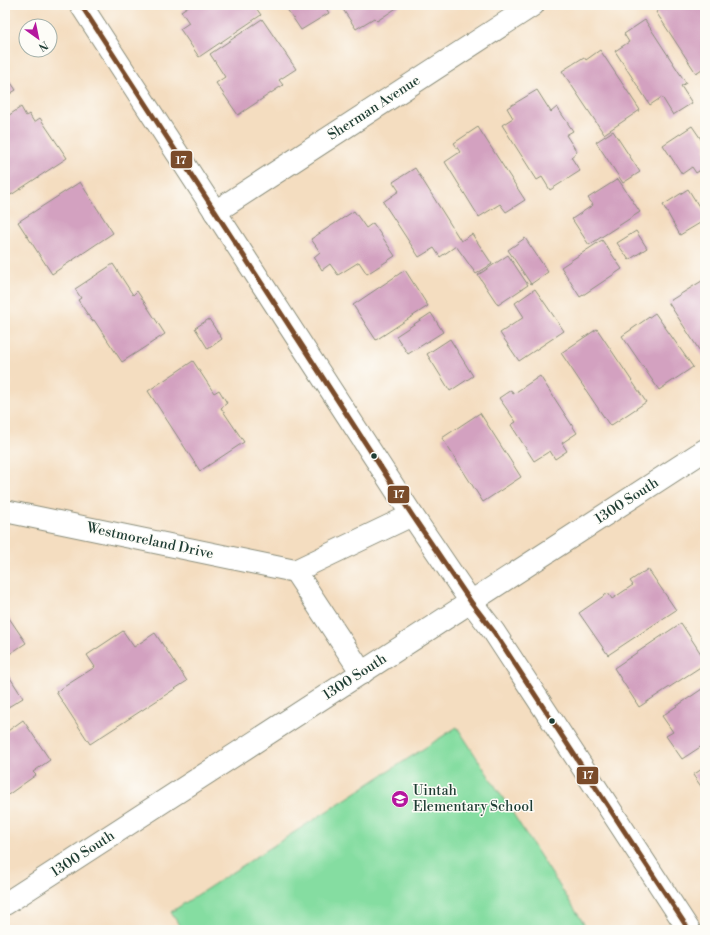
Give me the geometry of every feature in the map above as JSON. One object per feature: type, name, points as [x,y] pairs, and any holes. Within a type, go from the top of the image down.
[{"type":"street","points":[[81,5],[412,515],[471,602],[499,639],[689,930]]},
{"type":"street","name":"Sherman Avenue","points":[[215,212],[533,5]]},
{"type":"street","name":"1300 South","points":[[5,904],[705,450]]},
{"type":"street","name":"Westmoreland Drive","points":[[5,511],[294,571]]},
{"type":"street","points":[[362,673],[294,571],[412,515]]},
{"type":"green space","points":[[457,727],[588,930],[182,930],[171,912]]},
{"type":"building","points":[[190,5],[254,5],[261,15],[199,57],[180,29],[189,23],[181,11]]},
{"type":"building","points":[[324,5],[329,13],[301,30],[285,6]]},
{"type":"building","points":[[344,5],[401,5],[377,21],[374,18],[356,29],[342,8],[345,7]]},
{"type":"building","points":[[667,5],[703,5],[705,9],[705,67],[696,73],[656,12]]},
{"type":"building","points":[[262,19],[296,69],[279,80],[283,85],[238,115],[216,83],[225,77],[210,54]]},
{"type":"building","points":[[645,20],[686,83],[681,86],[692,103],[673,115],[662,97],[650,105],[615,51],[629,42],[624,34]]},
{"type":"building","points":[[600,50],[640,110],[604,134],[562,71],[584,57],[586,60]]},
{"type":"building","points":[[5,74],[16,90],[5,97]]},
{"type":"building","points":[[537,90],[551,112],[557,107],[573,131],[566,135],[577,152],[571,157],[580,171],[550,190],[542,177],[537,180],[502,125],[513,118],[507,108]]},
{"type":"building","points":[[21,107],[26,116],[29,114],[34,122],[40,118],[67,158],[11,195],[9,191],[5,194],[5,118]]},
{"type":"building","points":[[692,126],[705,145],[705,167],[696,173],[692,167],[682,174],[663,145]]},
{"type":"building","points":[[478,127],[525,200],[506,212],[500,204],[479,217],[445,162],[460,152],[454,143]]},
{"type":"building","points":[[613,131],[640,172],[623,183],[596,142]]},
{"type":"building","points":[[415,168],[461,241],[472,234],[492,264],[476,274],[456,246],[440,257],[434,248],[419,257],[383,202],[399,191],[393,182]]},
{"type":"building","points":[[618,179],[640,212],[589,245],[572,219],[593,205],[588,198]]},
{"type":"building","points":[[80,182],[113,233],[52,274],[18,222]]},
{"type":"building","points":[[688,189],[705,216],[705,220],[680,235],[663,205]]},
{"type":"building","points":[[354,211],[366,228],[373,223],[395,256],[367,274],[359,262],[338,275],[330,264],[322,270],[314,257],[320,252],[311,239]]},
{"type":"building","points":[[636,231],[647,248],[629,260],[617,243]]},
{"type":"building","points":[[525,238],[548,272],[531,284],[508,250]]},
{"type":"building","points":[[602,240],[622,269],[580,297],[561,267]]},
{"type":"building","points":[[508,255],[528,285],[498,305],[478,275]]},
{"type":"building","points":[[113,264],[133,295],[137,291],[165,334],[122,362],[94,320],[92,321],[78,300],[81,298],[75,289]]},
{"type":"building","points":[[405,270],[428,306],[376,340],[353,305]]},
{"type":"building","points":[[705,279],[705,359],[668,302]]},
{"type":"building","points":[[535,289],[564,331],[519,361],[500,333],[524,317],[515,303]]},
{"type":"building","points":[[431,313],[443,332],[408,354],[396,336]]},
{"type":"building","points":[[655,313],[693,367],[659,390],[622,336]]},
{"type":"building","points":[[209,319],[222,339],[208,349],[195,328]]},
{"type":"building","points":[[597,329],[646,402],[610,426],[561,353]]},
{"type":"building","points":[[450,339],[473,376],[450,391],[427,354]]},
{"type":"building","points":[[193,361],[214,393],[219,390],[227,403],[221,408],[244,442],[200,471],[148,391]]},
{"type":"building","points":[[540,376],[577,433],[562,443],[567,451],[555,459],[550,451],[534,461],[511,425],[516,422],[499,398],[511,390],[513,394]]},
{"type":"building","points":[[480,413],[521,477],[483,502],[442,438]]},
{"type":"building","points":[[648,569],[676,610],[608,655],[579,613],[608,593],[612,599],[633,585],[630,581]]},
{"type":"building","points":[[5,612],[26,643],[5,657]]},
{"type":"building","points":[[681,623],[705,660],[705,664],[639,707],[614,668]]},
{"type":"building","points":[[123,631],[134,647],[155,633],[187,681],[90,744],[56,692],[95,667],[87,655]]},
{"type":"building","points":[[7,673],[23,698],[5,709],[5,674]]},
{"type":"building","points":[[705,687],[705,744],[682,759],[666,736],[673,732],[662,716]]},
{"type":"building","points":[[23,720],[50,760],[33,772],[36,775],[5,797],[5,733]]},
{"type":"building","points":[[705,767],[705,792],[693,775]]},
{"type":"transit line","name":"17","points":[[81,5],[412,515],[471,602],[494,632],[689,930]]},
{"type":"place","name":"Uintah Elementary School","points":[[400,799]]}]
